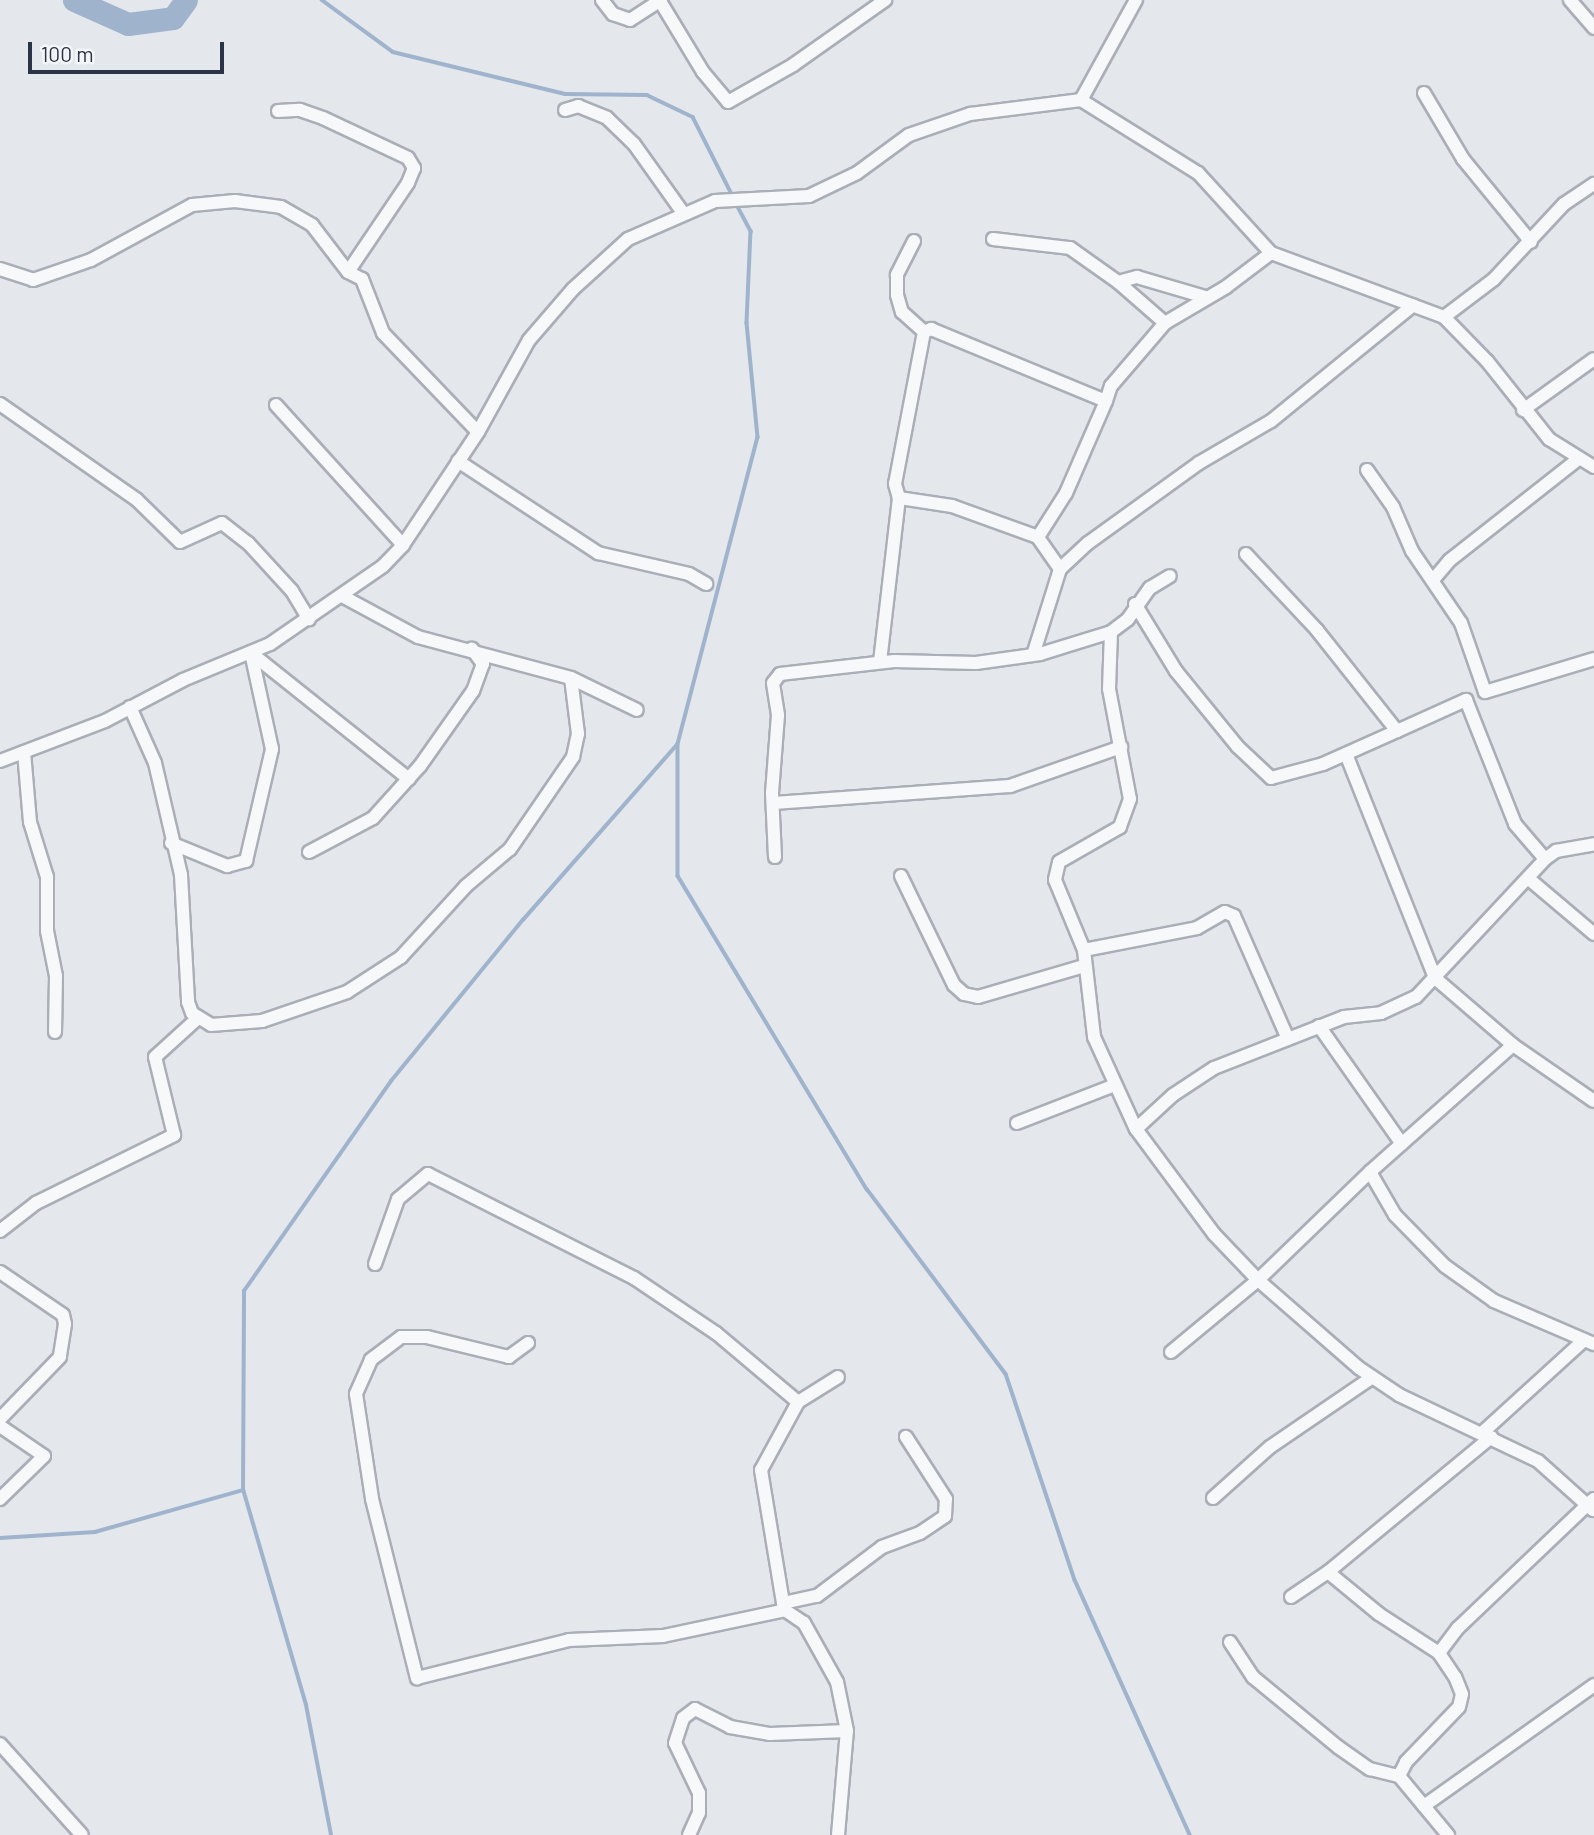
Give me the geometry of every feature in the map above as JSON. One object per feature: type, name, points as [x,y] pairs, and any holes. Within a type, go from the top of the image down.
[{"type":"street","points":[[602,0],[612,14],[630,20],[661,0],[676,31],[728,102],[793,65],[885,0]]},
{"type":"street","points":[[1081,100],[1136,0]]},
{"type":"street","points":[[1570,0],[1594,28]]},
{"type":"street","points":[[1424,93],[1463,159],[1531,242]]},
{"type":"street","points":[[0,761],[251,653],[344,597],[403,545],[478,432],[529,340],[573,289],[628,239],[715,201],[809,196],[941,120],[1081,100],[1198,173],[1271,253],[1444,317],[1487,361],[1522,410],[1549,439],[1577,460],[1594,467]]},
{"type":"street","points":[[565,110],[578,106],[607,118],[634,144],[684,214]]},
{"type":"street","points":[[278,111],[300,110],[323,118],[401,155],[414,167],[408,183],[348,272]]},
{"type":"street","points":[[1444,317],[1494,279],[1564,204],[1594,184]]},
{"type":"street","points":[[0,269],[33,280],[91,260],[192,205],[235,201],[281,207],[302,219],[348,272],[362,279],[383,333],[478,432]]},
{"type":"street","points":[[993,239],[1070,248],[1118,282],[1165,323]]},
{"type":"street","points":[[914,241],[897,275],[897,295],[902,312],[924,332]]},
{"type":"street","points":[[1038,537],[1066,493],[1111,386],[1165,323],[1271,253]]},
{"type":"street","points":[[1118,282],[1137,277],[1205,297]]},
{"type":"street","points":[[1034,652],[1060,569],[1165,487],[1271,421],[1413,306]]},
{"type":"street","points":[[924,332],[932,329],[1106,401]]},
{"type":"street","points":[[880,662],[899,498],[895,484],[924,332]]},
{"type":"street","points":[[1522,410],[1594,359]]},
{"type":"street","points":[[0,404],[137,499],[180,542],[222,523],[248,543],[292,591],[309,619]]},
{"type":"street","points":[[276,405],[314,453],[403,545]]},
{"type":"street","points":[[1433,580],[1450,560],[1577,460]]},
{"type":"street","points":[[458,461],[598,553],[689,574],[706,584]]},
{"type":"street","points":[[1367,470],[1393,507],[1412,551],[1461,623],[1485,692]]},
{"type":"street","points":[[899,498],[952,506],[1038,537],[1060,569]]},
{"type":"street","points":[[1246,554],[1317,630],[1397,731]]},
{"type":"street","points":[[775,857],[773,803],[776,678],[780,674],[880,662],[976,663],[1034,652],[1040,654],[1111,632],[1128,620],[1135,604],[1170,576]]},
{"type":"street","points":[[344,597],[418,637],[471,648],[571,678],[636,710]]},
{"type":"street","points":[[1135,604],[1175,670],[1238,747],[1271,778],[1346,754],[1485,692],[1594,659]]},
{"type":"street","points":[[1111,632],[1109,689],[1130,799],[1120,827],[1059,862],[1055,880],[1084,950],[1084,965],[1090,981],[1094,1037],[1136,1129],[1214,1234],[1258,1280],[1371,1378],[1538,1461],[1592,1505],[1458,1628],[1439,1653]]},
{"type":"street","points":[[309,852],[373,818],[409,779],[473,691],[484,664],[471,648]]},
{"type":"street","points":[[251,653],[409,779]]},
{"type":"street","points":[[171,843],[227,866],[246,861],[272,749],[251,653]]},
{"type":"street","points":[[130,707],[155,763],[171,843],[181,875],[188,1002],[198,1018],[211,1025],[262,1021],[347,992],[401,957],[466,886],[510,849],[573,757],[578,734],[571,678]]},
{"type":"street","points":[[1466,700],[1515,824],[1545,859]]},
{"type":"street","points":[[773,803],[1010,786],[1121,747]]},
{"type":"street","points":[[24,752],[30,822],[47,877],[47,931],[56,976],[55,1032]]},
{"type":"street","points":[[1346,754],[1436,978],[1513,1045],[1594,1100]]},
{"type":"street","points":[[1136,1129],[1173,1095],[1214,1068],[1320,1026],[1401,1006],[1436,978],[1477,927],[1529,879],[1545,859],[1556,851],[1594,844]]},
{"type":"street","points":[[901,876],[954,985],[964,994],[978,997],[1084,965]]},
{"type":"street","points":[[1529,879],[1594,934]]},
{"type":"street","points":[[1084,950],[1175,934],[1197,928],[1225,912],[1234,916],[1288,1039]]},
{"type":"street","points":[[0,1231],[36,1203],[174,1135],[155,1058],[198,1018]]},
{"type":"street","points":[[1320,1026],[1402,1144]]},
{"type":"street","points":[[1171,1352],[1258,1280],[1370,1172],[1513,1045]]},
{"type":"street","points":[[1017,1123],[1115,1085]]},
{"type":"street","points":[[1290,1597],[1328,1572],[1588,1343],[1494,1301],[1445,1266],[1395,1215],[1370,1172]]},
{"type":"street","points":[[375,1264],[398,1199],[428,1174],[634,1279],[716,1333],[797,1402]]},
{"type":"street","points":[[0,1272],[65,1320],[60,1357],[0,1419]]},
{"type":"street","points":[[528,1343],[509,1357],[428,1337],[401,1336],[371,1360],[356,1394],[372,1499],[417,1678],[569,1640],[663,1636],[817,1596],[882,1547],[920,1533],[945,1516],[946,1499],[906,1437]]},
{"type":"street","points":[[838,1377],[797,1402],[761,1470],[784,1606],[804,1623],[836,1682],[847,1731],[838,1835]]},
{"type":"street","points":[[1213,1499],[1270,1447],[1371,1378]]},
{"type":"street","points":[[0,1426],[44,1456],[0,1499]]},
{"type":"street","points":[[1328,1572],[1379,1614],[1439,1653],[1455,1677],[1462,1694],[1459,1707],[1406,1762],[1399,1776]]},
{"type":"street","points":[[1230,1642],[1253,1677],[1338,1747],[1370,1769],[1399,1776],[1444,1831],[1429,1835]]},
{"type":"street","points":[[1424,1805],[1594,1685]]},
{"type":"street","points":[[689,1835],[699,1813],[699,1793],[675,1742],[683,1718],[695,1709],[730,1727],[770,1734],[847,1731]]},
{"type":"street","points":[[0,1744],[82,1835]]},
{"type":"waterway","points":[[74,0],[128,24],[173,18],[186,0]]},
{"type":"waterway","points":[[322,0],[393,52],[565,94],[647,95],[693,117],[734,198]]},
{"type":"waterway","points":[[737,205],[751,231],[747,323],[758,437],[678,744],[678,876],[867,1189],[1006,1374],[1075,1580],[1190,1835]]},
{"type":"waterway","points":[[331,1835],[306,1705],[243,1490],[244,1291],[391,1081],[523,920],[677,745]]},
{"type":"waterway","points":[[0,1538],[95,1532],[243,1490]]}]
